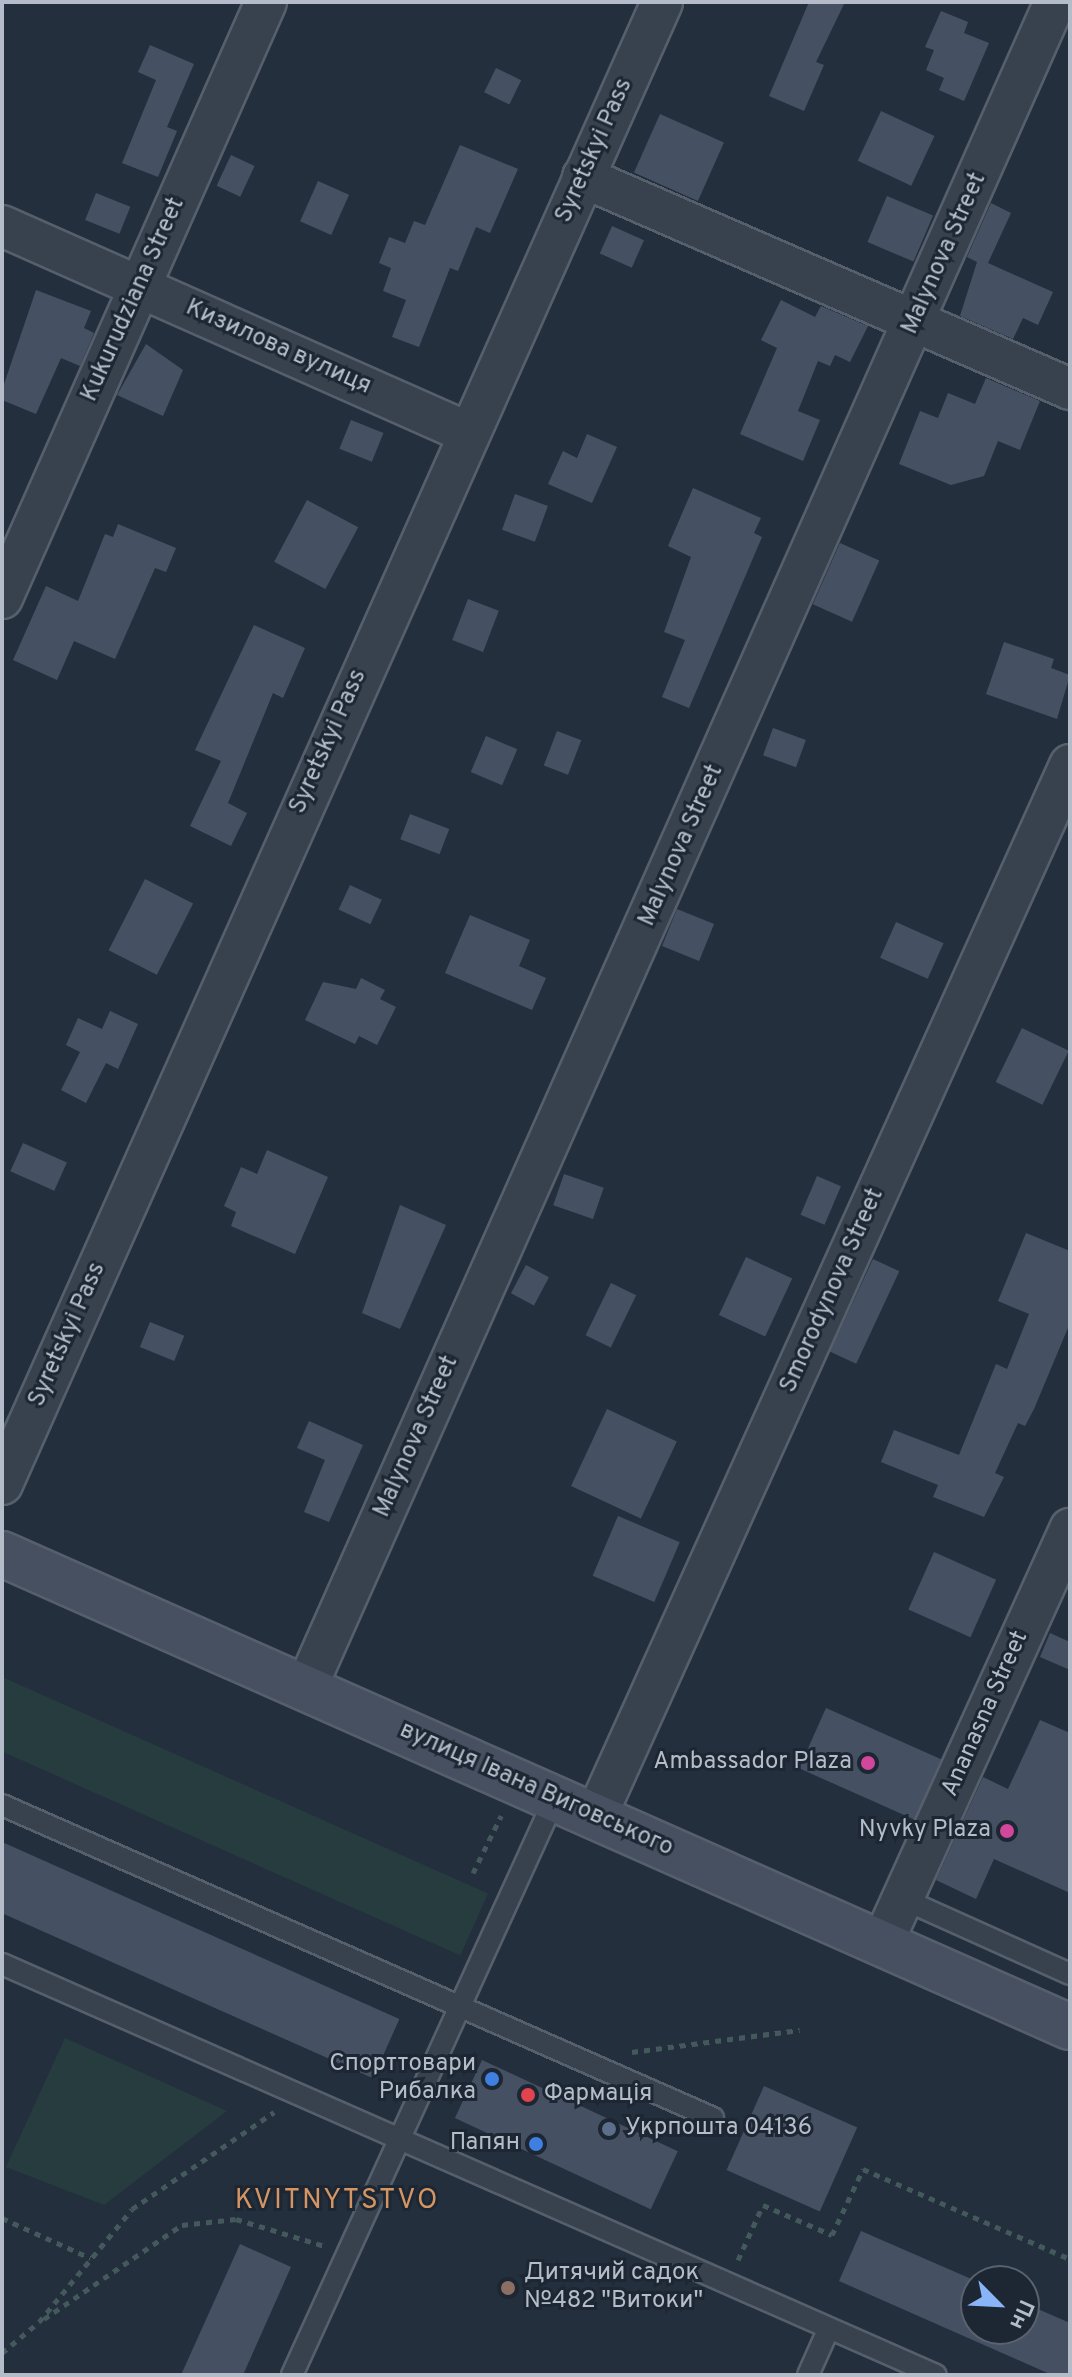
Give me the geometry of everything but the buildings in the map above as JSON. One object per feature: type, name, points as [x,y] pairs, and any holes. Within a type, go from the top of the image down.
[{"type":"main road","name":"вулиця Івана Виговського","points":[[2,1554],[1070,2027]]},
{"type":"street","name":"Kukurudziana Street","points":[[2,598],[266,2]]},
{"type":"street","name":"Syretskyi Pass","points":[[2,1484],[466,432],[662,2]]},
{"type":"street","name":"Malynova Street","points":[[306,1688],[915,324],[1055,2]]},
{"type":"street","points":[[583,177],[1070,389]]},
{"type":"street","name":"Кизилова вулиця","points":[[2,226],[466,432]]},
{"type":"street","name":"Smorodynova Street","points":[[596,1816],[1070,765]]},
{"type":"street","name":"Ananasna Street","points":[[882,1944],[1070,1529]]},
{"type":"lane","points":[[292,2375],[461,2007],[536,1790]]},
{"type":"lane","points":[[2,1805],[713,2118]]},
{"type":"lane","points":[[903,1899],[1070,1974]]},
{"type":"lane","points":[[2,1964],[936,2375]]},
{"type":"lane","points":[[808,2375],[829,2328]]},
{"type":"path","points":[[473,1873],[536,1790]]},
{"type":"path","points":[[579,2059],[800,2030]]},
{"type":"path","points":[[39,2322],[132,2209],[297,2096]]},
{"type":"path","points":[[728,2283],[763,2205],[832,2235],[863,2169],[1070,2259]]},
{"type":"path","points":[[2,2218],[90,2258]]},
{"type":"path","points":[[2,2353],[39,2322],[182,2225],[236,2219],[348,2253]]},
{"type":"green space","points":[[2,1677],[488,1893],[460,1956],[2,1751]]},
{"type":"green space","points":[[65,2038],[227,2111],[104,2205],[6,2167]]},
{"type":"place","name":"Ambassador Plaza","points":[[868,1763]]},
{"type":"place","name":"Nyvky Plaza","points":[[1007,1831]]},
{"type":"place","name":"Спорттовари Рибалка","points":[[492,2079]]},
{"type":"place","name":"Фармація","points":[[528,2095]]},
{"type":"place","name":"Укрпошта 04136","points":[[609,2129]]},
{"type":"place","name":"Папян","points":[[536,2144]]},
{"type":"place","name":"Дитячий садок №482 \"Витоки\"","points":[[508,2288]]},
{"type":"district","name":"KVITNYTSTVO","points":[[337,2201]]}]
